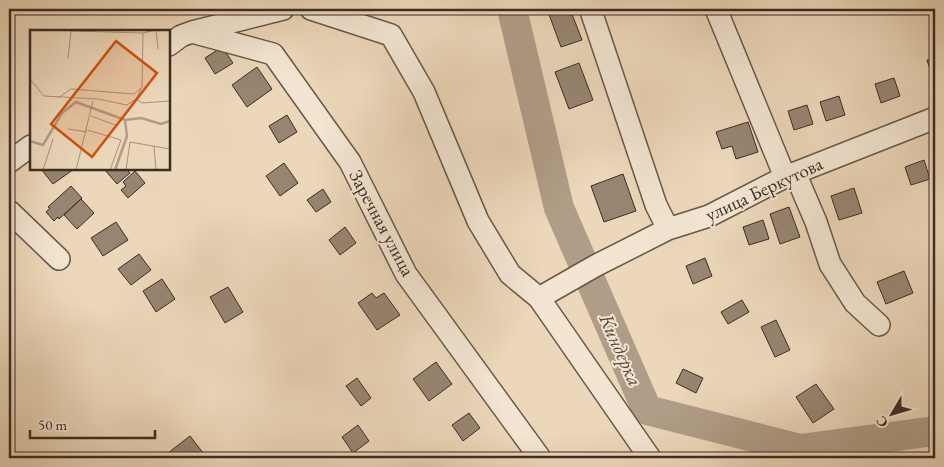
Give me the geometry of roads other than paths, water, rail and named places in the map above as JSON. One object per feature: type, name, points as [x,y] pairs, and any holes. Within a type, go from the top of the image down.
[{"type":"street","points":[[170,44],[181,36],[192,32],[284,9]]},
{"type":"street","points":[[311,9],[391,35],[424,92],[478,221],[510,274],[539,298],[650,458]]},
{"type":"street","points":[[716,9],[790,175],[816,222],[830,264],[855,303],[879,325]]},
{"type":"street","points":[[591,11],[656,205],[668,230]]},
{"type":"street","name":"Заречная улица","points":[[192,32],[273,54],[350,162],[406,274],[540,458]]},
{"type":"street","name":"улица Беркутова","points":[[539,298],[595,266],[668,230],[708,216],[790,175],[935,118]]},
{"type":"street","points":[[9,162],[30,147]]},
{"type":"street","points":[[9,211],[59,259]]},
{"type":"waterway","name":"Киндерка","points":[[512,9],[559,208],[647,410],[800,449],[935,431]]}]
